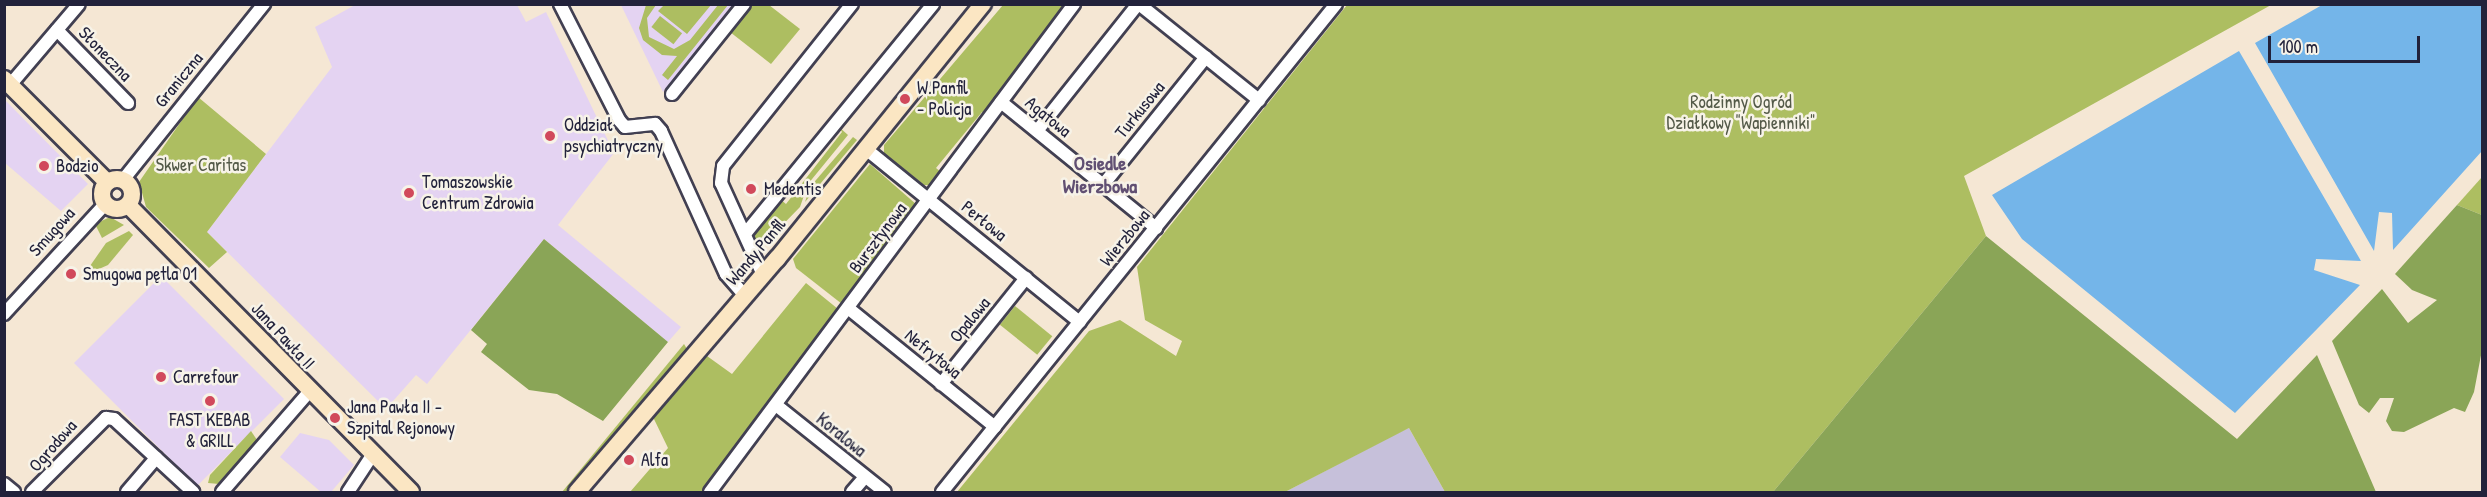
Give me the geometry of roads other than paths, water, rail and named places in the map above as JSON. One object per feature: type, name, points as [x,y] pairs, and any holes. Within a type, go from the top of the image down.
[{"type":"street","name":"Słoneczna","points":[[7,82],[79,4]]},
{"type":"street","name":"Graniczna","points":[[115,181],[264,4]]},
{"type":"street","points":[[560,4],[619,120],[625,127],[655,124],[661,131],[726,274],[745,296]]},
{"type":"street","points":[[672,94],[744,4]]},
{"type":"street","points":[[763,275],[721,183],[723,166],[852,4]]},
{"type":"street","points":[[745,234],[933,4]]},
{"type":"street","name":"Wandy Panfil","points":[[577,492],[763,275],[983,4]]},
{"type":"street","name":"Bursztynowa","points":[[710,492],[1074,4]]},
{"type":"street","points":[[1037,131],[1138,4],[1259,100]]},
{"type":"street","name":"Wierzbowa","points":[[942,492],[1334,5]]},
{"type":"street","name":"Słoneczna","points":[[57,30],[128,103]]},
{"type":"street","name":"Turkusowa","points":[[1103,185],[1206,57]]},
{"type":"street","points":[[7,82],[132,195],[128,205],[116,210],[105,204],[101,193],[115,181]]},
{"type":"street","name":"Agatowa","points":[[1001,102],[1156,228]]},
{"type":"street","name":"Perłowa","points":[[866,149],[1080,322]]},
{"type":"street","name":"Smugowa","points":[[4,314],[105,204]]},
{"type":"street","name":"Jana Pawła II","points":[[128,205],[309,392],[411,492]]},
{"type":"street","name":"Opalowa","points":[[941,384],[1026,278]]},
{"type":"street","name":"Nefrytowa","points":[[848,308],[995,427]]},
{"type":"street","points":[[222,492],[309,392]]},
{"type":"street","name":"Koralowa","points":[[776,405],[885,492]]},
{"type":"street","name":"Ogrodowa","points":[[32,492],[106,418],[114,419],[192,492]]},
{"type":"street","points":[[349,492],[373,454]]},
{"type":"street","points":[[127,492],[156,458]]},
{"type":"street","points":[[852,492],[865,477]]},
{"type":"street","points":[[4,484],[14,492]]},
{"type":"water","points":[[2322,5],[2482,5],[2482,151],[2393,250],[2392,213],[2379,212],[2374,251],[2255,43]]},
{"type":"water","points":[[2239,51],[2361,261],[2316,259],[2314,270],[2360,285],[2235,413],[2022,239],[1992,195]]},
{"type":"place","name":"W.Panfil - Policja","points":[[905,99]]},
{"type":"place","name":"Oddział psychiatryczny","points":[[550,136]]},
{"type":"place","name":"Bodzio","points":[[44,166]]},
{"type":"place","name":"Medentis","points":[[751,189]]},
{"type":"place","name":"Tomaszowskie Centrum Zdrowia","points":[[409,193]]},
{"type":"place","name":"Smugowa pętla 01","points":[[71,274]]},
{"type":"place","name":"Carrefour","points":[[161,377]]},
{"type":"place","name":"FAST KEBAB & GRILL","points":[[210,401]]},
{"type":"place","name":"Jana Pawła II - Szpital Rejonowy","points":[[335,418]]},
{"type":"place","name":"Alfa","points":[[629,460]]},
{"type":"district","name":"Osiedle Wierzbowa","points":[[1100,174]]},
{"type":"park label","name":"Rodzinny Ogród Działkowy \"Wapienniki\"","points":[[1741,113]]},
{"type":"park label","name":"Skwer Caritas","points":[[201,165]]}]
